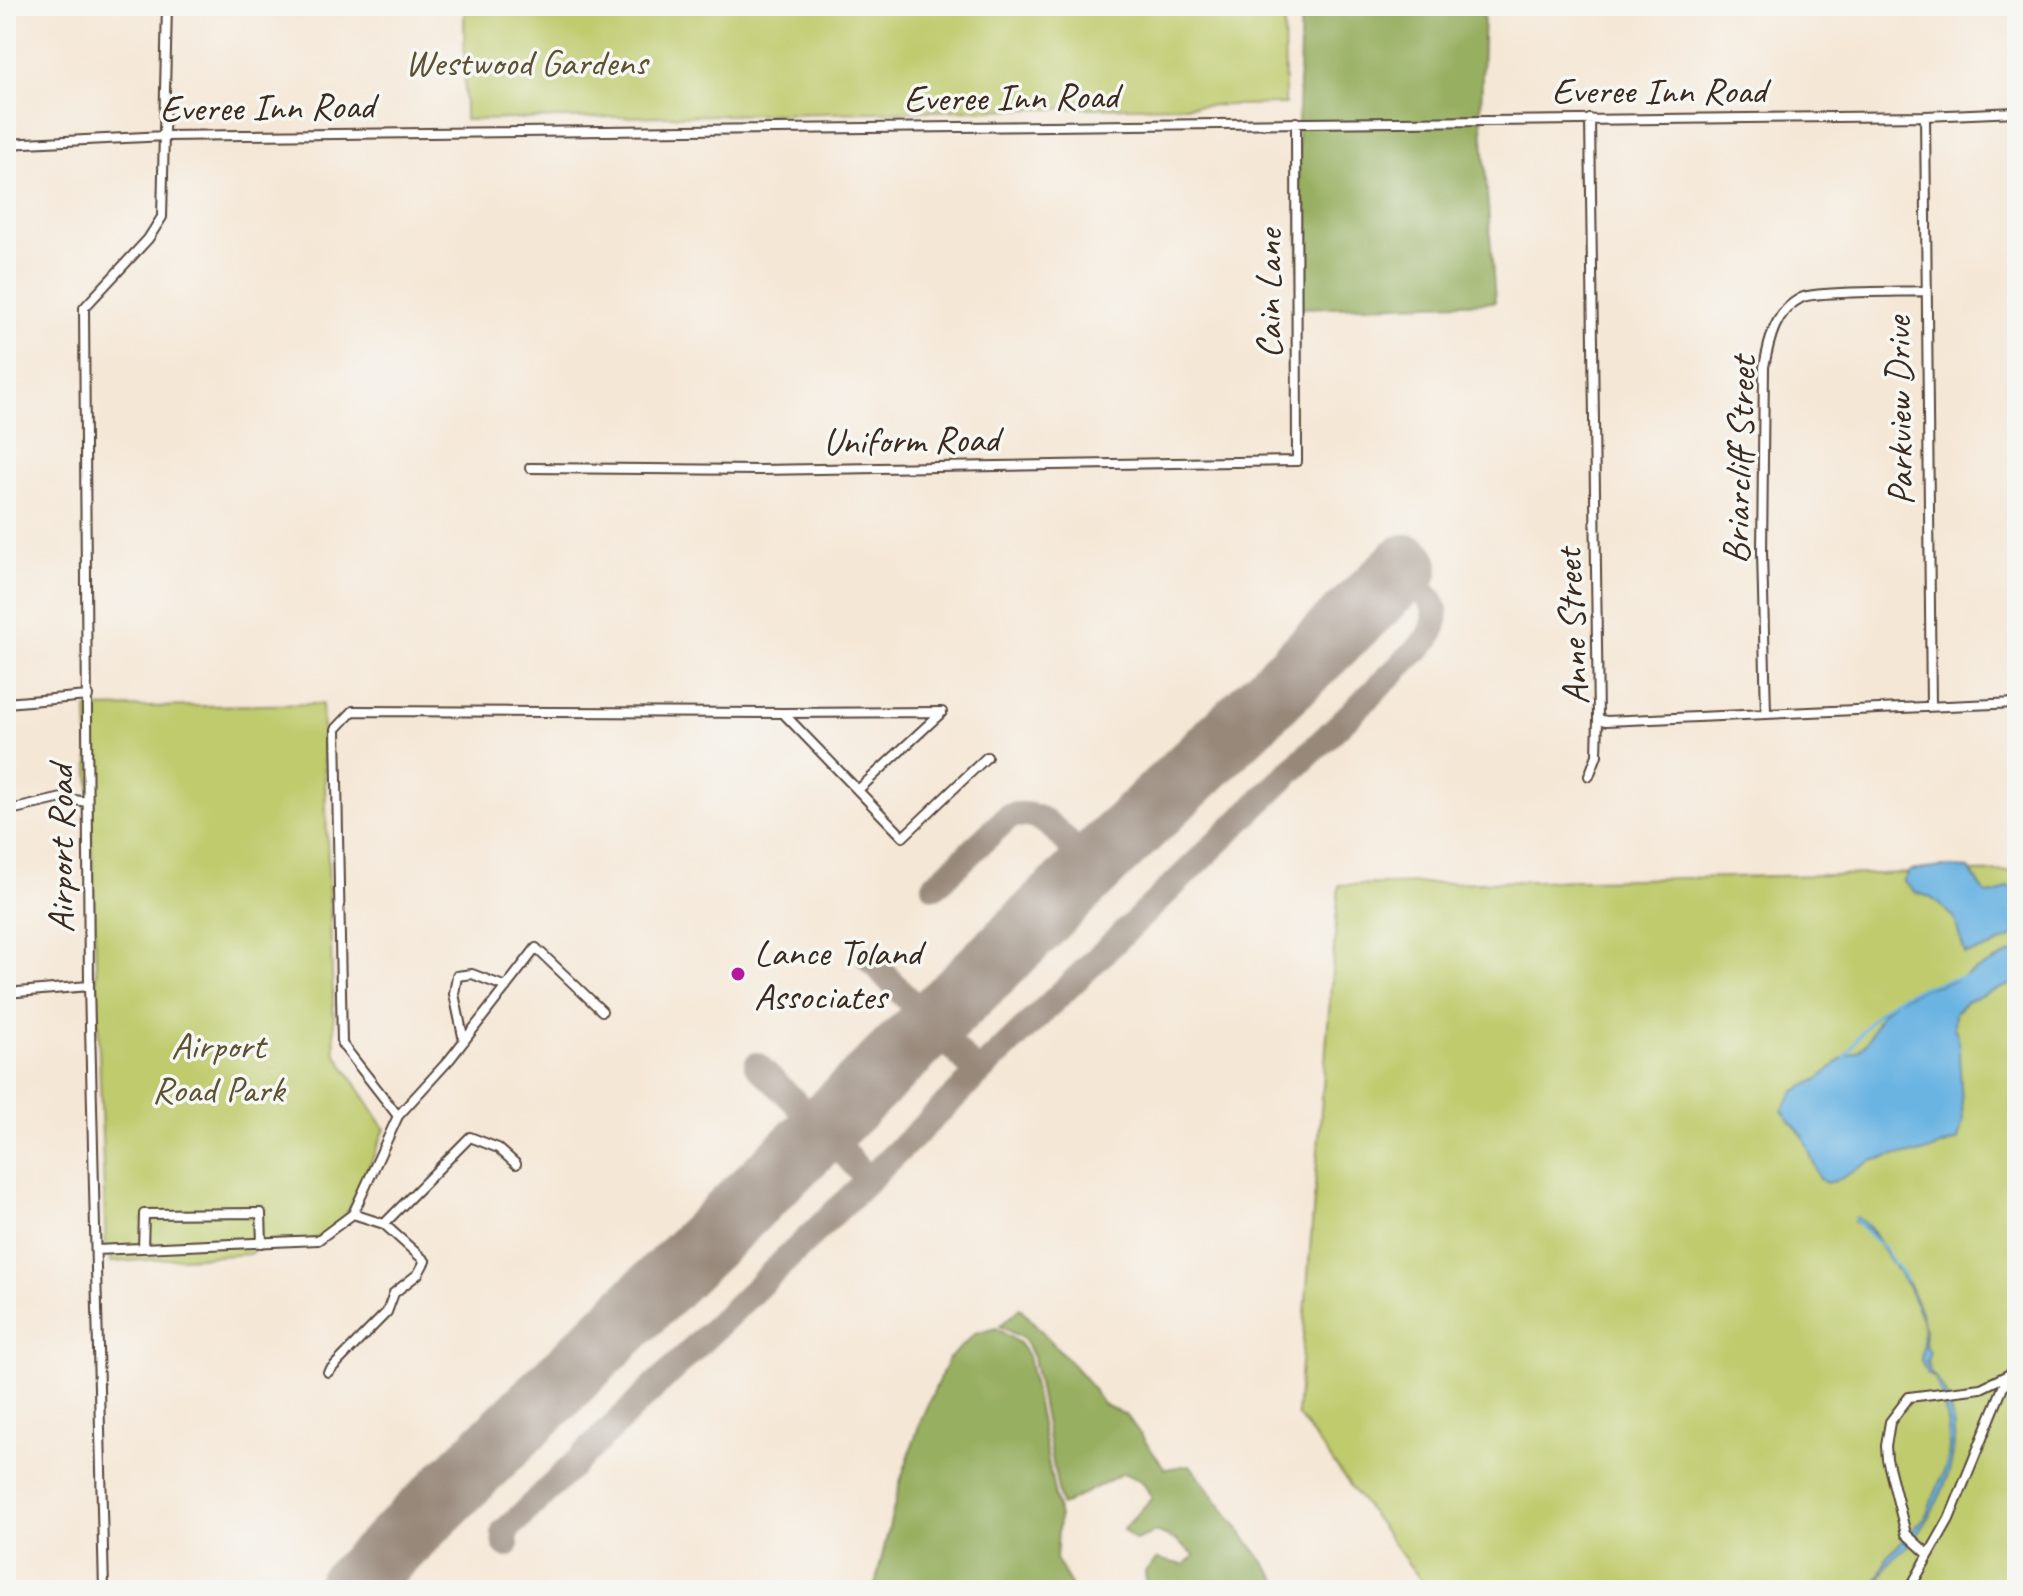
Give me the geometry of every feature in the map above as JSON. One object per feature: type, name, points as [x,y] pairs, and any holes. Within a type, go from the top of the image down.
[{"type":"street","name":"Airport Road","points":[[104,1590],[89,986],[84,308],[148,239],[162,217],[167,6]]},
{"type":"street","name":"Everee Inn Road","points":[[6,144],[165,136],[1925,116],[2017,112]]},
{"type":"street","name":"Parkview Drive","points":[[1925,116],[1931,706]]},
{"type":"street","name":"Anne Street","points":[[1590,119],[1598,719],[2017,703]]},
{"type":"street","name":"Cain Lane","points":[[1293,461],[1297,461],[1296,122]]},
{"type":"street","name":"Briarcliff Street","points":[[1766,713],[1762,552],[1764,367],[1770,337],[1783,312],[1803,296],[1925,291]]},
{"type":"street","name":"Uniform Road","points":[[530,468],[759,470],[1293,461]]},
{"type":"street","points":[[6,703],[88,696]]},
{"type":"street","points":[[398,1116],[342,1044],[336,729],[353,711],[942,712],[858,790]]},
{"type":"street","points":[[783,713],[903,837],[987,757]]},
{"type":"street","points":[[1589,776],[1597,755],[1598,719]]},
{"type":"street","points":[[6,811],[62,798],[87,802]]},
{"type":"street","points":[[96,1250],[318,1240],[353,1214],[398,1116],[464,1041],[536,948],[602,1011]]},
{"type":"street","points":[[464,1041],[454,994],[457,976],[472,974],[506,987]]},
{"type":"street","points":[[6,993],[89,986]]},
{"type":"street","points":[[384,1224],[470,1137],[498,1148],[516,1164]]},
{"type":"street","points":[[143,1248],[144,1214],[261,1213],[262,1243]]},
{"type":"street","points":[[328,1372],[387,1312],[394,1293],[418,1274],[425,1261],[384,1224],[353,1214]]},
{"type":"street","points":[[1928,1554],[1906,1534],[1887,1459],[1890,1422],[1909,1397],[1981,1388],[2013,1374]]},
{"type":"street","points":[[1909,1590],[1949,1519],[2013,1374]]},
{"type":"green space","name":"Westwood Gardens","points":[[464,6],[1284,6],[1285,104],[465,120]]},
{"type":"green space","points":[[1301,6],[1484,6],[1481,111],[1495,302],[1299,308]]},
{"type":"green space","name":"Airport Road Park","points":[[322,704],[335,1052],[385,1129],[362,1184],[346,1212],[323,1236],[294,1244],[257,1247],[250,1254],[111,1262],[111,1250],[106,1250],[87,708]]},
{"type":"green space","points":[[2017,871],[2017,1590],[1428,1590],[1297,1414],[1339,885]]},
{"type":"green space","points":[[1020,1308],[1084,1377],[1103,1404],[1127,1416],[1165,1469],[1190,1465],[1285,1590],[1145,1590],[1145,1572],[1157,1559],[1184,1565],[1195,1556],[1175,1540],[1156,1532],[1135,1540],[1123,1530],[1152,1498],[1142,1481],[1123,1473],[1061,1506],[1033,1357],[1024,1339],[1000,1326]]},
{"type":"green space","points":[[996,1328],[1019,1343],[1028,1356],[1059,1518],[1056,1559],[1074,1590],[874,1590],[900,1482],[922,1417],[949,1358],[975,1334]]},
{"type":"water","points":[[1942,867],[1969,869],[1987,894],[2008,887],[2017,888],[2016,935],[1990,948],[1965,954],[1954,917],[1930,897],[1915,892],[1903,881],[1910,871]]},
{"type":"water","points":[[2014,952],[2017,982],[1967,1001],[1955,1013],[1963,1121],[1958,1140],[1919,1154],[1895,1155],[1871,1161],[1840,1179],[1826,1183],[1820,1179],[1803,1136],[1782,1111],[1795,1091],[1819,1079],[1840,1060],[1858,1051],[1867,1042],[1881,1014],[1896,1000],[1921,989],[1953,981]]},
{"type":"water","points":[[1856,1217],[1869,1226],[1889,1259],[1907,1280],[1922,1319],[1909,1288],[1868,1229],[1854,1222]]},
{"type":"water","points":[[1922,1319],[1926,1347],[1930,1351],[1927,1361],[1929,1372],[1933,1375],[1940,1384],[1945,1393],[1954,1427],[1952,1462],[1932,1512],[1910,1543],[1888,1565],[1875,1590],[1869,1590],[1887,1557],[1924,1518],[1948,1458],[1948,1427],[1941,1397],[1935,1378],[1927,1374],[1921,1360]]},
{"type":"waterway","points":[[1845,1058],[1869,1023],[1893,1001],[1924,987],[1965,977]]},
{"type":"waterway","points":[[1854,1219],[1885,1250],[1906,1280]]},
{"type":"taxiway","points":[[506,1545],[504,1532],[1428,639],[1434,627],[1434,607],[1424,593],[1394,578]]},
{"type":"taxiway","points":[[935,886],[1008,817],[1021,815],[1033,817],[1055,829],[1090,869]]},
{"type":"taxiway","points":[[869,958],[978,1074]]},
{"type":"taxiway","points":[[757,1065],[823,1129],[868,1180]]},
{"type":"runway","points":[[348,1590],[1406,567]]},
{"type":"place","name":"Lance Toland Associates","points":[[738,974]]}]
